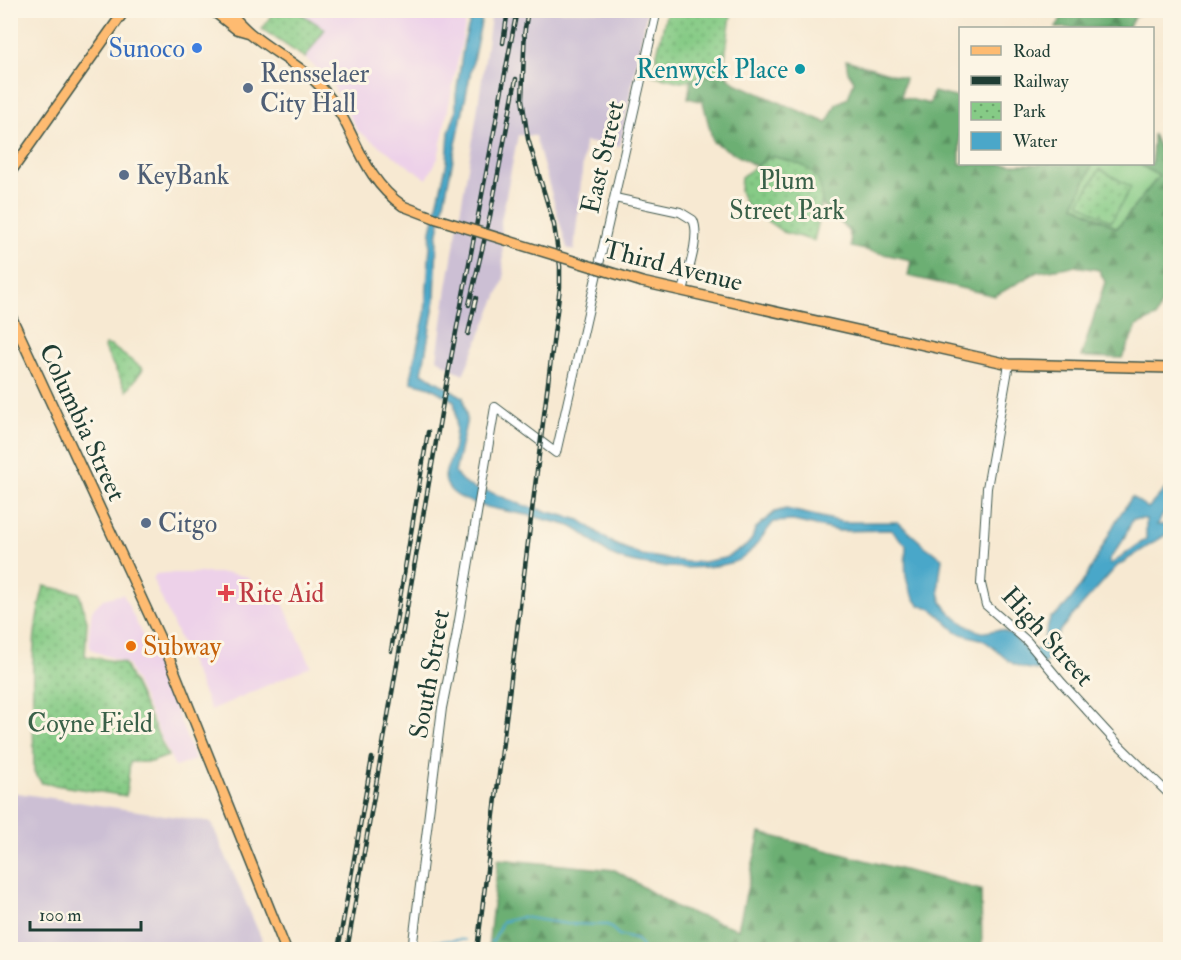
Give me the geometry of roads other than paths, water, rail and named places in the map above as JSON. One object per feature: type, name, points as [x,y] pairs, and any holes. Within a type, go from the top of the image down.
[{"type":"main road","points":[[10,172],[125,10]]},
{"type":"main road","name":"Third Avenue","points":[[212,10],[236,29],[250,33]]},
{"type":"main road","name":"Third Avenue","points":[[227,10],[250,33],[298,66],[318,84],[331,100],[370,172],[387,192],[404,206],[437,219],[642,282],[1009,364],[1170,368]]},
{"type":"main road","name":"Columbia Street","points":[[10,314],[173,668],[286,950]]},
{"type":"street","name":"East Street","points":[[495,408],[556,453],[657,10]]},
{"type":"street","points":[[615,198],[680,212],[693,220],[696,228],[695,238],[683,291]]},
{"type":"street","name":"High Street","points":[[1009,364],[987,488],[981,584],[986,605],[1033,648],[1117,743],[1170,795]]},
{"type":"street","name":"South Street","points":[[412,950],[442,708],[495,408]]},
{"type":"water","points":[[473,11],[483,11],[437,237],[435,300],[422,373],[463,397],[467,419],[455,473],[465,484],[522,505],[580,520],[614,544],[642,555],[687,562],[725,558],[746,546],[752,539],[755,529],[775,512],[786,509],[843,522],[898,522],[942,558],[939,591],[942,602],[951,613],[976,630],[984,632],[998,630],[1009,633],[1030,654],[1042,645],[1050,618],[1070,601],[1079,588],[1132,497],[1148,508],[1170,484],[1170,497],[1166,502],[1166,510],[1157,525],[1170,524],[1170,532],[1117,566],[1061,629],[1053,642],[1053,655],[1038,670],[1014,664],[986,642],[960,633],[935,611],[919,605],[908,584],[905,569],[906,545],[891,530],[839,531],[793,521],[774,522],[744,557],[717,566],[678,568],[623,560],[611,555],[570,526],[489,508],[453,493],[445,477],[455,439],[454,401],[430,387],[411,382],[425,314],[431,231],[447,162],[449,132],[456,111],[456,95],[464,42]],"holes":[[[1133,519],[1146,519],[1146,539],[1111,564],[1109,560],[1122,542]]]},
{"type":"waterway","points":[[490,941],[493,942],[502,922],[522,917],[567,924],[608,925],[619,935],[637,940],[644,950]]},
{"type":"waterway","points":[[425,942],[466,940]]},
{"type":"railway","points":[[503,43],[508,10]]},
{"type":"railway","points":[[347,950],[446,385],[517,10]]},
{"type":"railway","points":[[524,35],[528,10]]},
{"type":"railway","points":[[477,950],[560,287],[560,266],[554,225],[528,139],[522,99],[525,27]]},
{"type":"railway","points":[[469,305],[490,216],[516,79]]},
{"type":"railway","points":[[468,334],[476,298]]},
{"type":"railway","points":[[391,651],[428,432]]},
{"type":"railway","points":[[338,950],[372,758]]},
{"type":"place","name":"Sunoco","points":[[197,48]]},
{"type":"place","name":"Renwyck Place","points":[[800,69]]},
{"type":"place","name":"Rensselaer City Hall","points":[[248,88]]},
{"type":"place","name":"KeyBank","points":[[124,175]]},
{"type":"place","name":"Citgo","points":[[146,523]]},
{"type":"place","name":"Rite Aid","points":[[226,593]]},
{"type":"place","name":"Subway","points":[[131,646]]},
{"type":"park label","name":"Plum Street Park","points":[[787,194]]},
{"type":"park label","name":"Coyne Field","points":[[90,723]]}]
